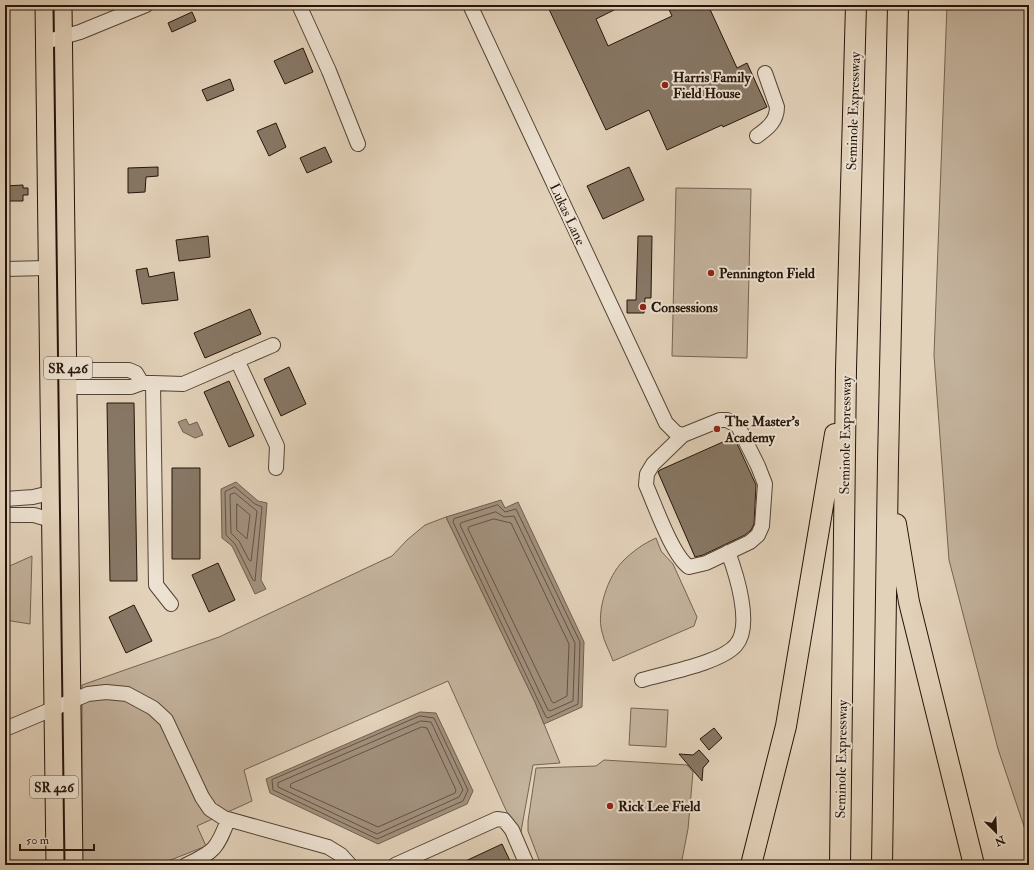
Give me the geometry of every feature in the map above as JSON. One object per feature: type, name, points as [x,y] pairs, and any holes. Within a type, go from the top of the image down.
[{"type":"highway","name":"Seminole Expressway","points":[[840,865],[846,369],[856,5]]},
{"type":"highway","points":[[882,865],[888,462],[898,5]]},
{"type":"highway","points":[[751,865],[786,726],[846,369]]},
{"type":"highway","points":[[888,462],[909,602],[974,865]]},
{"type":"main road","name":"SR 426","points":[[44,5],[55,865]]},
{"type":"main road","name":"SR 426","points":[[63,5],[74,865]]},
{"type":"main road","points":[[48,344],[59,374],[68,388]]},
{"type":"street","points":[[45,42],[63,37],[146,5]]},
{"type":"street","points":[[299,5],[329,71],[358,144]]},
{"type":"street","name":"Lukas Lane","points":[[470,5],[666,423],[676,433],[683,434]]},
{"type":"street","points":[[757,136],[772,124],[777,113],[765,72]]},
{"type":"street","points":[[5,269],[48,268]]},
{"type":"street","points":[[68,388],[131,387],[148,383],[183,384],[272,344]]},
{"type":"street","points":[[237,360],[277,446],[276,468]]},
{"type":"street","points":[[68,370],[122,370],[136,373],[148,383],[156,585],[171,604]]},
{"type":"street","points":[[122,370],[123,387]]},
{"type":"street","points":[[720,420],[733,422],[741,430],[763,478],[766,495],[760,532],[750,542],[728,552],[706,563],[692,567],[687,565],[673,546],[646,484],[646,474],[652,464],[683,434],[720,420]]},
{"type":"street","points":[[5,499],[33,497],[50,493]]},
{"type":"street","points":[[5,515],[34,515],[51,520]]},
{"type":"street","points":[[642,680],[707,661],[720,656],[737,644],[741,634],[742,600],[738,581],[728,552]]},
{"type":"street","points":[[5,729],[88,694],[106,692],[127,694],[153,708],[166,720],[202,797],[210,809],[228,820],[328,846],[346,863]]},
{"type":"street","points":[[395,865],[497,819],[504,820],[512,830],[527,865]]},
{"type":"street","points":[[186,865],[213,851],[218,844],[228,820]]},
{"type":"shaded area","points":[[947,5],[1029,5],[1029,841],[998,749],[949,560],[934,355]]},
{"type":"shaded area","name":"Pennington Field","points":[[676,188],[751,189],[747,358],[672,356]]},
{"type":"shaded area","points":[[446,517],[535,702],[560,763],[533,765],[520,837],[505,808],[448,681],[244,770],[252,801],[197,826],[206,846],[158,865],[82,865],[82,685],[219,637],[392,556],[407,540],[425,525]]},
{"type":"shaded area","points":[[656,538],[661,551],[673,564],[697,617],[694,626],[613,661],[604,639],[601,624],[602,604],[608,585],[623,561],[638,548]]},
{"type":"shaded area","points":[[32,556],[30,624],[5,620],[5,568]]},
{"type":"shaded area","points":[[631,708],[668,710],[666,747],[629,745]]},
{"type":"shaded area","name":"Rick Lee Field","points":[[604,760],[687,765],[693,772],[688,829],[681,865],[541,865],[528,831],[528,821],[536,768],[596,766]]},
{"type":"water","points":[[186,419],[189,425],[197,422],[203,435],[195,438],[183,432],[178,422]]},
{"type":"water","points":[[236,482],[258,501],[267,503],[261,580],[266,589],[255,594],[232,546],[222,538],[221,489]]},
{"type":"water","points":[[501,500],[505,508],[518,502],[584,642],[582,707],[544,724],[535,702],[446,517]]},
{"type":"water","points":[[420,712],[436,713],[473,791],[467,804],[378,844],[270,793],[266,779]]},
{"type":"building","points":[[547,5],[624,5],[596,19],[608,46],[672,16],[667,5],[708,5],[737,68],[747,63],[767,107],[723,127],[722,125],[667,150],[649,110],[606,130]]},
{"type":"building","points":[[192,12],[196,21],[172,32],[168,23]]},
{"type":"building","points":[[303,48],[313,72],[285,84],[274,61]]},
{"type":"building","points":[[230,79],[234,90],[207,101],[202,90]]},
{"type":"building","points":[[276,123],[286,147],[269,156],[257,131]]},
{"type":"building","points":[[325,147],[332,162],[307,173],[300,158]]},
{"type":"building","points":[[158,167],[158,176],[146,177],[145,192],[128,193],[128,168]]},
{"type":"building","points":[[629,167],[644,200],[603,219],[587,186]]},
{"type":"building","points":[[23,185],[23,188],[28,188],[28,195],[23,195],[23,201],[5,201],[5,186]]},
{"type":"building","points":[[208,236],[210,257],[179,261],[176,240]]},
{"type":"building","points":[[638,236],[652,236],[651,298],[645,298],[644,313],[627,313],[627,300],[636,300]]},
{"type":"building","points":[[147,268],[149,277],[174,272],[178,300],[142,304],[136,270]]},
{"type":"building","points":[[250,309],[261,334],[205,358],[194,333]]},
{"type":"building","points":[[289,367],[306,404],[281,416],[264,379]]},
{"type":"building","points":[[229,381],[254,436],[229,447],[204,392]]},
{"type":"building","points":[[107,403],[134,403],[137,581],[110,581]]},
{"type":"building","points":[[734,437],[756,485],[754,524],[751,530],[745,535],[703,555],[695,557],[658,472]]},
{"type":"building","points":[[172,468],[200,468],[200,559],[172,559]]},
{"type":"building","points":[[218,563],[235,600],[209,612],[192,575]]},
{"type":"building","points":[[134,605],[152,641],[126,653],[109,617]]},
{"type":"building","points":[[714,728],[722,738],[709,750],[700,739]]},
{"type":"building","points":[[699,750],[709,761],[703,768],[702,781],[679,754],[693,755]]},
{"type":"building","points":[[502,844],[512,865],[457,865]]},
{"type":"place","name":"Harris Family Field House","points":[[665,85]]},
{"type":"place","name":"Pennington Field","points":[[711,273]]},
{"type":"place","name":"Consessions","points":[[643,307]]},
{"type":"place","name":"The Master's Academy","points":[[717,429]]},
{"type":"place","name":"Rick Lee Field","points":[[610,806]]}]
